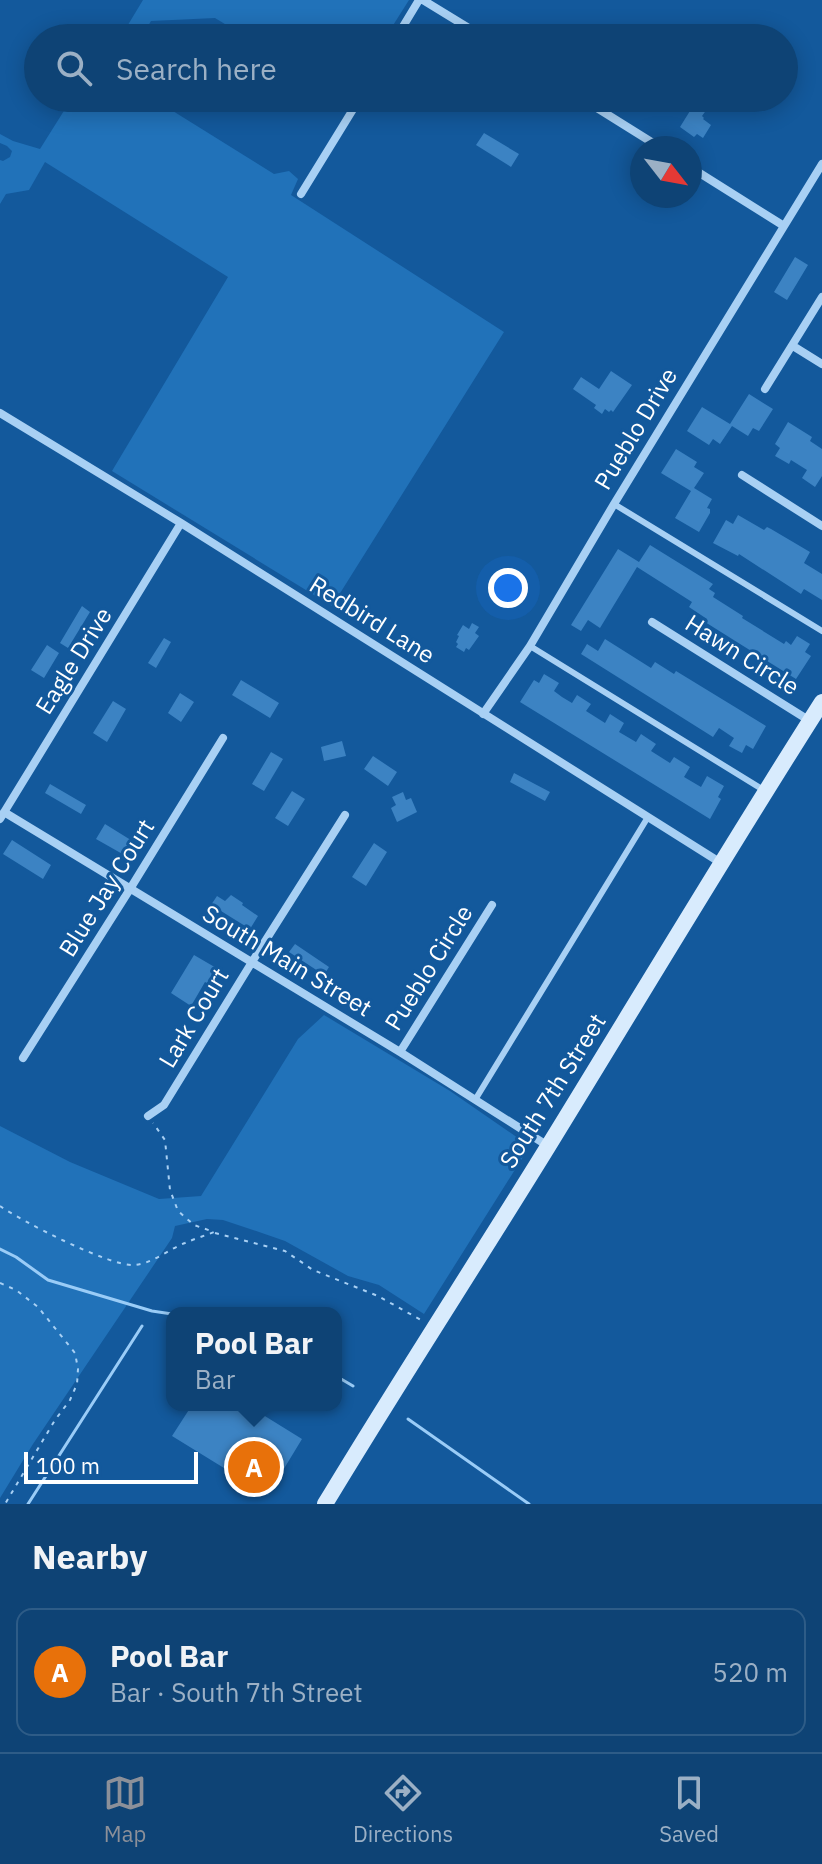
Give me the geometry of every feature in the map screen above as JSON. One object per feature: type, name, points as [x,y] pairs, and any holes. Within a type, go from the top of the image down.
[{"type":"main road","name":"South 7th Street","points":[[325,1504],[822,702]]},
{"type":"street","points":[[405,24],[421,0],[461,24]]},
{"type":"street","points":[[301,194],[351,112]]},
{"type":"street","points":[[603,112],[642,136]]},
{"type":"street","name":"Pueblo Drive","points":[[483,714],[530,646],[822,164]]},
{"type":"street","points":[[702,175],[784,226]]},
{"type":"street","points":[[765,389],[822,297]]},
{"type":"street","points":[[793,346],[822,364]]},
{"type":"street","name":"Redbird Lane","points":[[0,413],[181,523],[721,863]]},
{"type":"street","points":[[742,475],[822,526]]},
{"type":"street","name":"Eagle Drive","points":[[2,816],[181,523]]},
{"type":"street","name":"Hawn Circle","points":[[652,622],[810,721]]},
{"type":"street","name":"Blue Jay Court","points":[[23,1058],[223,738]]},
{"type":"street","name":"Lark Court","points":[[148,1116],[164,1105],[345,815]]},
{"type":"street","name":"South Main Street","points":[[2,816],[252,962],[548,1146]]},
{"type":"street","name":"Pueblo Circle","points":[[400,1052],[492,905]]},
{"type":"lane","points":[[614,504],[822,631]]},
{"type":"lane","points":[[530,646],[765,791]]},
{"type":"lane","points":[[475,1100],[648,817]]},
{"type":"path","points":[[148,1116],[165,1140],[170,1190],[178,1211],[194,1225],[285,1251],[313,1270],[378,1296],[433,1327]]},
{"type":"path","points":[[0,1206],[17,1218],[113,1262],[135,1265],[214,1232]]},
{"type":"path","points":[[0,1283],[16,1290],[38,1307],[75,1353],[78,1369],[77,1384],[70,1400],[5,1504]]},
{"type":"shaded area","points":[[143,0],[409,0],[394,24],[225,24],[215,18],[128,24]]},
{"type":"shaded area","points":[[63,112],[174,112],[274,174],[289,171],[298,179],[291,195],[504,332],[332,606],[112,471],[228,277],[45,162],[29,190],[6,194],[0,204],[0,160],[10,157],[12,151],[0,143],[0,134],[40,149]]},
{"type":"shaded area","points":[[324,1015],[450,1091],[518,1138],[524,1148],[523,1157],[424,1314],[379,1285],[348,1276],[285,1241],[223,1220],[207,1219],[175,1226],[172,1238],[0,1498],[0,1126],[70,1162],[159,1199],[201,1196],[298,1039]]},
{"type":"building","points":[[689,112],[705,112],[703,119],[711,125],[703,138],[697,134],[693,136],[680,127]]},
{"type":"building","points":[[484,133],[519,154],[511,167],[476,145]]},
{"type":"building","points":[[795,257],[808,265],[787,300],[774,292]]},
{"type":"building","points":[[611,371],[632,385],[613,412],[605,409],[602,414],[594,408],[596,405],[573,389],[581,377],[599,389]]},
{"type":"building","points":[[749,394],[773,409],[759,431],[753,428],[748,436],[732,426],[720,444],[713,439],[709,445],[687,431],[702,407],[730,424]]},
{"type":"building","points":[[788,422],[812,437],[810,441],[822,449],[822,476],[815,487],[802,478],[807,470],[791,460],[789,464],[775,456],[780,448],[775,444]]},
{"type":"building","points":[[676,449],[697,462],[694,467],[704,473],[694,488],[712,499],[707,508],[710,513],[699,532],[675,518],[691,491],[661,473]]},
{"type":"building","points":[[738,515],[764,530],[767,527],[771,529],[810,552],[804,563],[822,574],[822,600],[804,589],[801,594],[739,554],[713,543],[726,520],[733,524]]},
{"type":"building","points":[[650,545],[713,584],[709,589],[715,593],[713,597],[784,644],[786,641],[791,645],[797,636],[810,644],[805,652],[811,656],[796,679],[705,622],[707,619],[689,607],[692,602],[637,567],[600,628],[588,620],[581,631],[571,625],[618,549],[639,562]]},
{"type":"building","points":[[82,606],[90,612],[68,648],[60,643]]},
{"type":"building","points":[[472,623],[479,627],[475,633],[479,636],[464,652],[456,647],[457,635],[463,625],[469,629]]},
{"type":"building","points":[[164,638],[171,642],[156,668],[148,663]]},
{"type":"building","points":[[605,639],[651,668],[655,662],[674,674],[676,671],[766,726],[753,749],[746,745],[742,753],[729,746],[734,738],[719,728],[713,737],[581,654],[587,644],[598,651]]},
{"type":"building","points":[[47,645],[59,653],[44,678],[31,670]]},
{"type":"building","points":[[544,674],[559,683],[554,691],[562,697],[572,703],[577,695],[591,704],[586,711],[605,723],[610,714],[624,723],[619,732],[636,742],[641,734],[656,744],[651,751],[670,763],[674,757],[690,767],[684,777],[701,787],[707,776],[724,786],[710,819],[520,702],[534,680],[539,683]]},
{"type":"building","points":[[241,680],[279,703],[270,718],[232,695]]},
{"type":"building","points":[[180,693],[194,702],[181,722],[168,713]]},
{"type":"building","points":[[113,701],[126,709],[107,742],[93,733]]},
{"type":"building","points":[[342,741],[346,756],[324,761],[321,747]]},
{"type":"building","points":[[271,752],[283,759],[264,791],[252,784]]},
{"type":"building","points":[[373,756],[397,772],[388,786],[364,769]]},
{"type":"building","points":[[514,773],[550,792],[545,801],[510,782]]},
{"type":"building","points":[[50,784],[86,805],[81,814],[45,793]]},
{"type":"building","points":[[292,791],[305,799],[288,826],[275,818]]},
{"type":"building","points":[[403,792],[406,800],[411,798],[417,812],[397,822],[391,808],[396,805],[392,797]]},
{"type":"building","points":[[105,824],[134,842],[126,856],[96,839]]},
{"type":"building","points":[[12,840],[51,865],[43,879],[3,854]]},
{"type":"building","points":[[374,843],[387,852],[366,886],[352,877]]},
{"type":"building","points":[[231,895],[258,916],[250,929],[221,911],[219,914],[209,908],[217,896],[225,901]]},
{"type":"building","points":[[295,944],[329,967],[324,975],[289,952]]},
{"type":"building","points":[[194,955],[218,969],[209,984],[205,982],[191,1006],[171,993]]},
{"type":"building","points":[[188,1411],[248,1411],[257,1417],[260,1413],[302,1439],[268,1495],[172,1436]]},
{"type":"waterway","points":[[0,1249],[48,1280],[166,1313]]},
{"type":"waterway","points":[[28,1504],[142,1326]]},
{"type":"waterway","points":[[342,1380],[353,1386]]},
{"type":"waterway","points":[[408,1419],[529,1504]]},
{"type":"place","name":"Pool Bar","points":[[254,1467]]}]
